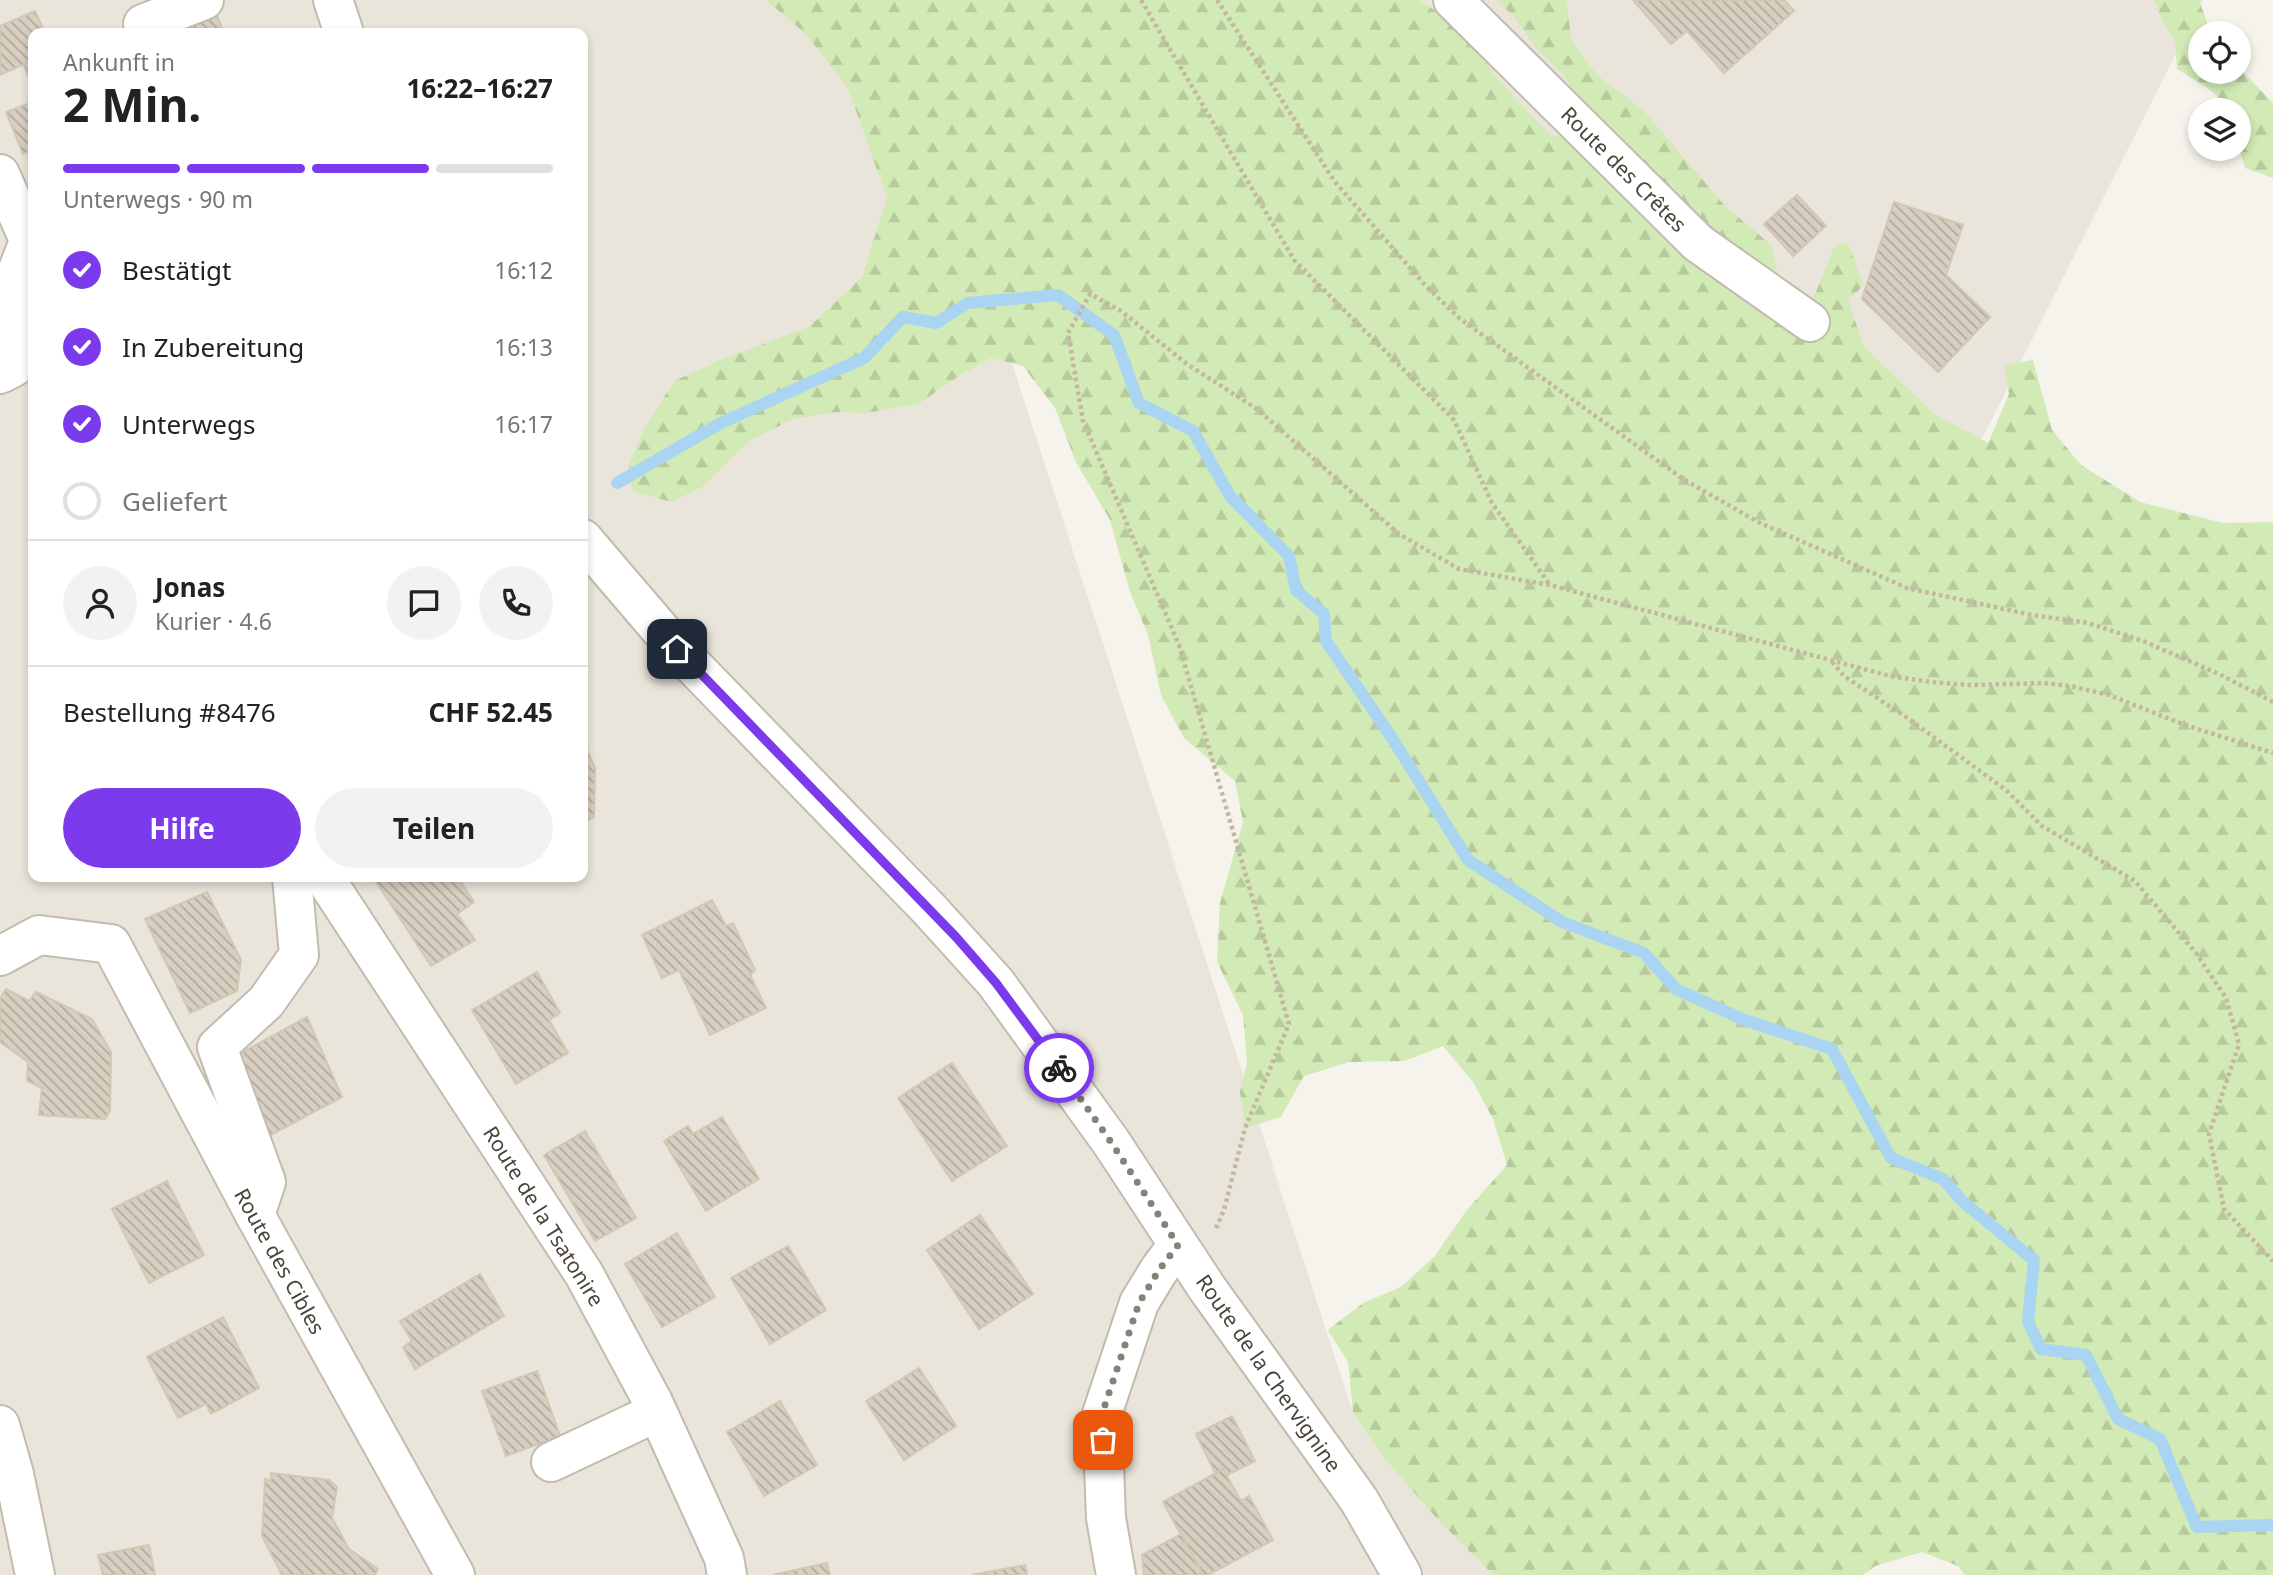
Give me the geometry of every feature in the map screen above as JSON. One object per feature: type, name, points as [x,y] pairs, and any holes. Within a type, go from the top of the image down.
[{"type":"street","points":[[144,24],[204,0]]},
{"type":"street","points":[[333,0],[342,28]]},
{"type":"street","name":"Route des Crêtes","points":[[1453,0],[1698,243],[1810,322]]},
{"type":"street","points":[[0,174],[28,238]]},
{"type":"street","points":[[0,374],[14,367],[14,280],[28,251]]},
{"type":"street","name":"Route de la Chervignine","points":[[588,546],[677,649],[929,909],[996,983],[1111,1142],[1178,1245],[1359,1500],[1402,1575]]},
{"type":"street","points":[[255,1215],[266,1182],[217,1047],[266,1002],[299,955],[292,882]]},
{"type":"street","name":"Route de la Tsatonire","points":[[327,882],[584,1274],[657,1412],[724,1558],[727,1575]]},
{"type":"street","name":"Route des Cibles","points":[[0,956],[39,935],[111,944],[255,1215],[454,1575]]},
{"type":"street","points":[[1116,1575],[1107,1518],[1102,1414],[1139,1303],[1178,1245]]},
{"type":"street","points":[[551,1462],[657,1412]]},
{"type":"street","points":[[0,1425],[14,1474],[35,1575]]},
{"type":"path","points":[[1141,0],[1294,260],[1454,420],[1492,503],[1550,585]]},
{"type":"path","points":[[1217,0],[1335,182],[1425,285],[1459,318],[1683,479],[1758,522],[1907,588],[2032,615],[2088,623],[2143,641],[2219,674],[2273,702]]},
{"type":"path","points":[[1216,1228],[1224,1210],[1245,1128],[1289,1024],[1179,645],[1083,421],[1068,333],[1090,294],[1121,311],[1187,364],[1257,409],[1399,534],[1459,569],[1550,585],[1890,676],[1972,685],[2044,683],[2070,686],[2109,695],[2185,725],[2273,753]]},
{"type":"path","points":[[1832,662],[1844,676],[1906,717],[2006,790],[2042,826],[2135,881],[2196,953],[2226,998],[2239,1044],[2209,1134],[2224,1209],[2273,1261]]},
{"type":"shaded area","points":[[0,0],[894,0],[1353,1413],[1378,1449],[1437,1519],[1493,1575],[0,1575]]},
{"type":"shaded area","points":[[1324,0],[2203,0],[2192,21],[2188,21],[2188,30],[1932,538]]},
{"type":"green space","points":[[766,0],[1419,0],[1459,26],[1499,81],[1553,138],[1579,123],[1586,105],[1562,74],[1534,46],[1517,20],[1497,0],[1565,0],[1571,39],[1597,75],[1644,111],[1725,206],[1771,245],[1786,310],[1814,297],[1835,245],[1848,243],[1864,285],[1848,300],[1864,347],[1936,415],[1988,443],[2009,394],[2004,365],[2033,360],[2052,430],[2081,465],[2140,502],[2223,523],[2273,522],[2273,1575],[1965,1575],[1958,1566],[1922,1552],[1875,1566],[1863,1575],[1493,1575],[1437,1519],[1377,1449],[1353,1413],[1348,1362],[1328,1330],[1363,1303],[1401,1287],[1434,1257],[1466,1211],[1507,1165],[1493,1119],[1473,1082],[1443,1046],[1404,1061],[1349,1062],[1304,1076],[1281,1117],[1245,1128],[1240,1092],[1247,1062],[1243,1015],[1217,962],[1220,903],[1243,822],[1235,781],[1184,738],[1161,695],[1148,635],[1130,592],[1110,520],[1076,462],[1055,408],[1023,366],[991,358],[918,404],[866,413],[836,412],[793,419],[751,440],[702,487],[671,502],[633,491],[628,469],[642,433],[674,381],[723,359],[809,327],[862,277],[887,198],[848,88],[805,33]]},
{"type":"green space","points":[[2154,0],[2199,0],[2207,21],[2188,21],[2188,76],[2177,69],[2175,41]]},
{"type":"green space","points":[[2251,80],[2273,103],[2273,178],[2245,168],[2243,161],[2251,161],[2251,98],[2218,98],[2201,84],[2251,84]]},
{"type":"building","points":[[1633,0],[1784,0],[1794,11],[1724,73],[1687,31],[1671,44]]},
{"type":"building","points":[[214,8],[222,28],[170,28]]},
{"type":"building","points":[[35,11],[43,28],[28,28],[28,62],[0,75],[0,26]]},
{"type":"building","points":[[28,62],[28,75],[23,64]]},
{"type":"building","points":[[28,104],[28,152],[23,154],[6,112]]},
{"type":"building","points":[[1797,195],[1826,226],[1793,256],[1764,224]]},
{"type":"building","points":[[1894,202],[1963,225],[1946,275],[1990,317],[1938,372],[1862,299]]},
{"type":"building","points":[[588,752],[595,768],[594,817],[588,820]]},
{"type":"building","points":[[376,882],[461,882],[474,902],[457,914],[475,940],[431,966]]},
{"type":"building","points":[[207,892],[241,960],[237,991],[190,1013],[145,919]]},
{"type":"building","points":[[712,900],[726,926],[733,923],[755,970],[750,975],[766,1008],[710,1035],[679,970],[662,978],[642,935]]},
{"type":"building","points":[[537,972],[560,1013],[549,1020],[568,1053],[516,1084],[472,1010]]},
{"type":"building","points":[[6,989],[29,1001],[36,992],[92,1019],[111,1052],[110,1111],[105,1119],[39,1115],[42,1088],[27,1081],[28,1062],[0,1042],[0,999]]},
{"type":"building","points":[[307,1017],[342,1097],[269,1136],[230,1059]]},
{"type":"building","points":[[952,1063],[1007,1146],[952,1181],[898,1098]]},
{"type":"building","points":[[722,1117],[759,1179],[706,1211],[664,1141],[688,1126],[693,1134]]},
{"type":"building","points":[[585,1131],[636,1218],[595,1241],[544,1155]]},
{"type":"building","points":[[167,1181],[204,1255],[149,1283],[112,1209]]},
{"type":"building","points":[[980,1215],[1033,1294],[979,1329],[927,1250]]},
{"type":"building","points":[[677,1233],[715,1297],[662,1327],[625,1264]]},
{"type":"building","points":[[788,1246],[826,1310],[770,1344],[731,1278]]},
{"type":"building","points":[[480,1274],[504,1316],[415,1369],[403,1347],[412,1341],[400,1321]]},
{"type":"building","points":[[223,1317],[259,1388],[211,1414],[206,1404],[178,1418],[147,1357]]},
{"type":"building","points":[[919,1368],[956,1426],[904,1460],[866,1401]]},
{"type":"building","points":[[537,1371],[560,1436],[506,1456],[482,1391]]},
{"type":"building","points":[[780,1401],[817,1465],[764,1496],[727,1432]]},
{"type":"building","points":[[1232,1416],[1255,1461],[1227,1475],[1223,1469],[1215,1473],[1196,1434]]},
{"type":"building","points":[[1223,1469],[1241,1501],[1249,1496],[1273,1540],[1208,1575],[1203,1575],[1163,1502]]},
{"type":"building","points":[[271,1473],[329,1480],[337,1487],[332,1518],[349,1549],[378,1569],[375,1575],[282,1575],[262,1536],[265,1479],[271,1481]]},
{"type":"building","points":[[1181,1534],[1203,1575],[1144,1575],[1142,1555]]},
{"type":"building","points":[[149,1545],[155,1575],[103,1575],[98,1555]]},
{"type":"building","points":[[827,1563],[830,1575],[773,1575]]},
{"type":"building","points":[[1025,1565],[1027,1575],[972,1575]]},
{"type":"waterway","points":[[617,483],[719,424],[864,358],[903,317],[936,323],[968,303],[1058,295],[1114,335],[1139,403],[1193,431],[1230,496],[1289,556],[1296,590],[1324,614],[1326,641],[1392,738],[1468,860],[1562,922],[1644,953],[1676,989],[1742,1019],[1832,1049],[1891,1158],[1943,1179],[1962,1201],[2034,1260],[2028,1322],[2041,1349],[2086,1355],[2118,1419],[2160,1439],[2197,1527],[2273,1525]]},
{"type":"way so far","points":[[1059,1068],[1178,1245],[1139,1303],[1102,1414],[1103,1440]]},
{"type":"route","points":[[677,649],[956,937],[996,983],[1059,1068]]}]
